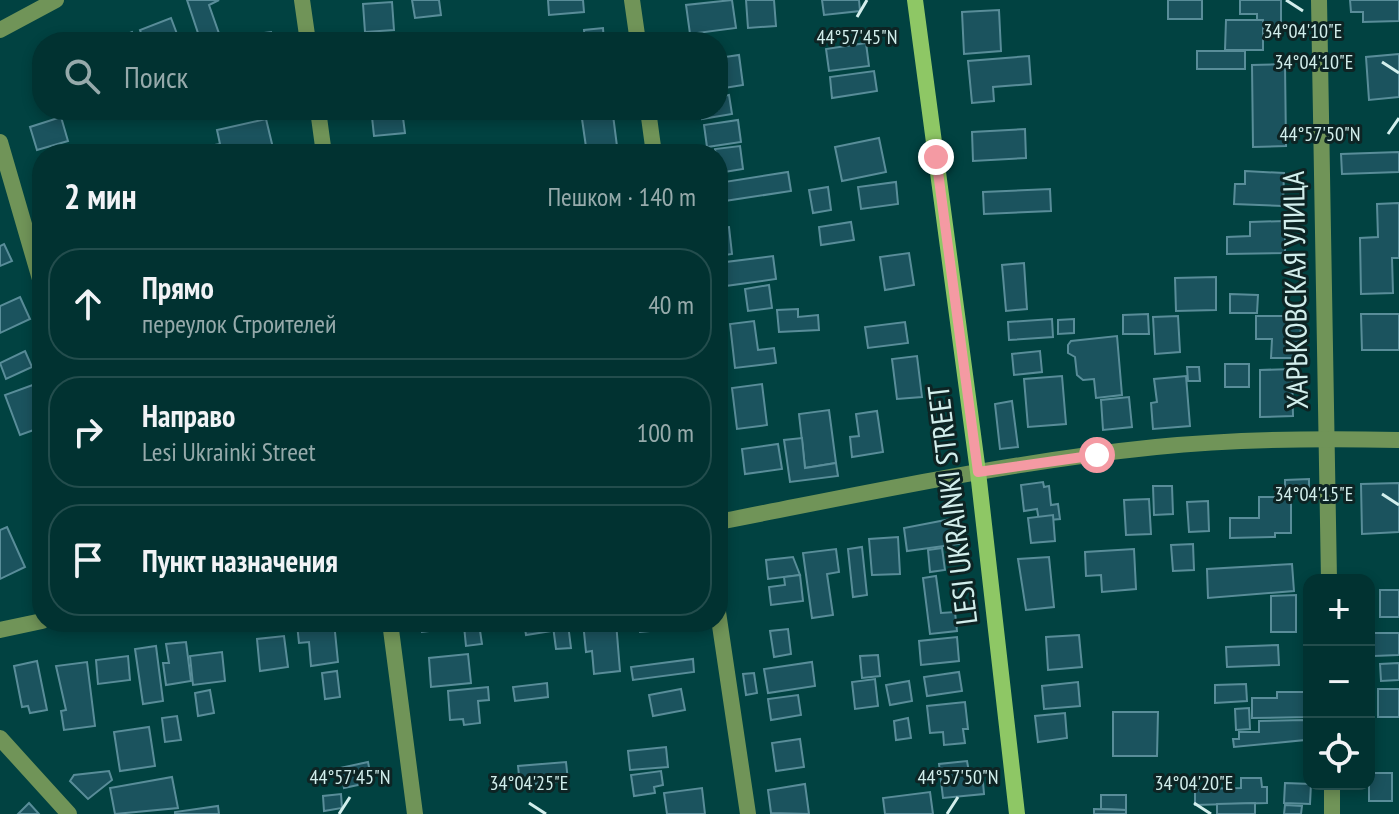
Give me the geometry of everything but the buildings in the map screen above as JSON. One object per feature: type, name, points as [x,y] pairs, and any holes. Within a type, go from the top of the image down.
[{"type":"main road","name":"LESI UKRAINKI STREET","points":[[915,0],[978,472],[1017,814]]},
{"type":"street","points":[[0,30],[56,0]]},
{"type":"street","points":[[302,0],[307,32]]},
{"type":"street","points":[[632,0],[637,32]]},
{"type":"street","name":"ХАРЬКОВСКАЯ УЛИЦА","points":[[1319,0],[1329,574]]},
{"type":"street","points":[[319,120],[323,144]]},
{"type":"street","points":[[649,120],[653,144]]},
{"type":"street","points":[[0,142],[32,252]]},
{"type":"street","points":[[728,520],[978,472],[1157,447],[1327,438],[1399,440]]},
{"type":"street","points":[[0,630],[32,623]]},
{"type":"street","points":[[391,632],[415,814]]},
{"type":"street","points":[[721,632],[748,814]]},
{"type":"street","points":[[0,738],[69,814]]},
{"type":"street","points":[[1332,790],[1332,814]]},
{"type":"route","points":[[936,157],[978,472],[1097,455]]}]
